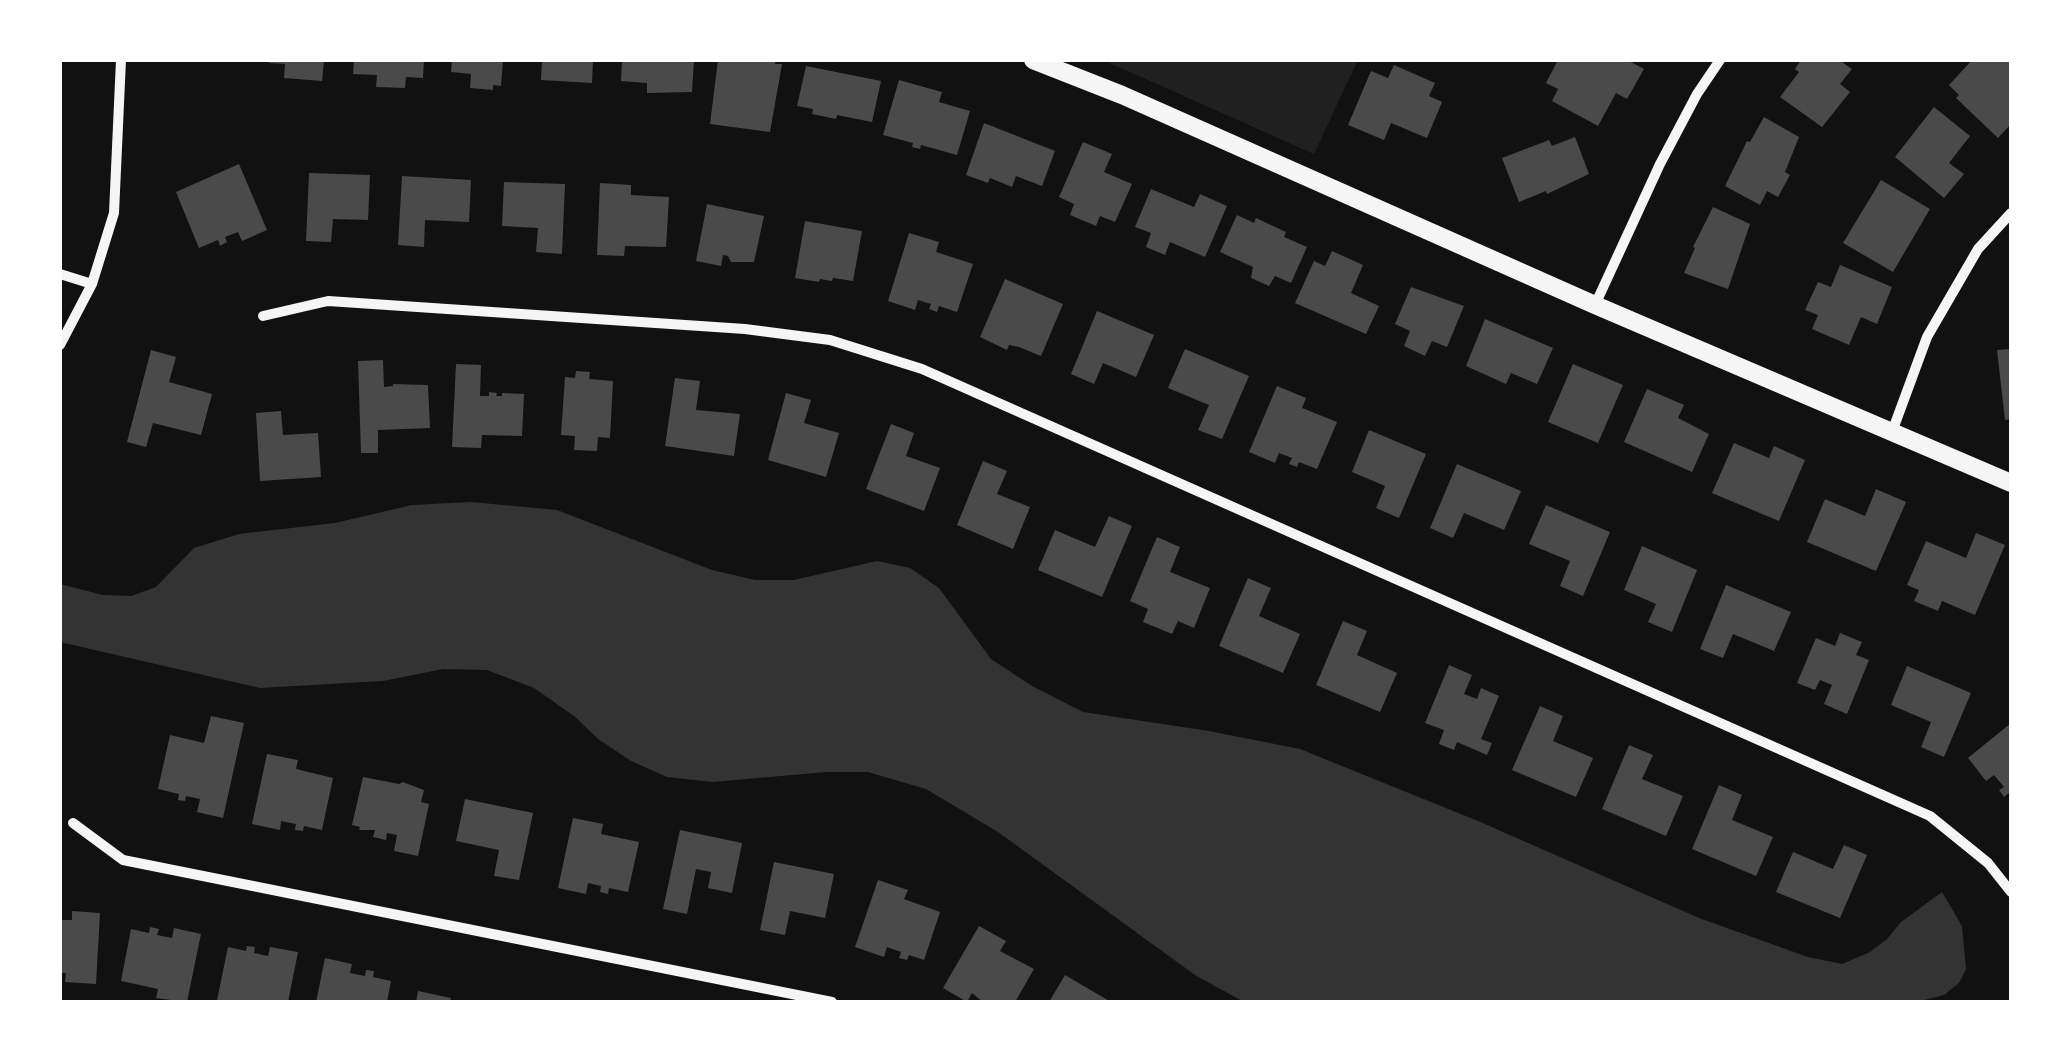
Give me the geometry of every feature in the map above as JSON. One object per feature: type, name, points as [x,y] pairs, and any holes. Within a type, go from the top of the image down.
[{"type":"street","points":[[60,345],[92,284],[114,213],[121,60]]},
{"type":"street","points":[[1033,60],[1122,95],[2011,483]]},
{"type":"street","points":[[1595,304],[1660,164],[1720,60]]},
{"type":"street","points":[[1892,432],[1928,337],[1978,249],[2011,213]]},
{"type":"street","points":[[60,274],[92,284]]},
{"type":"street","points":[[263,316],[328,302],[745,329],[830,340],[922,369],[1930,816],[1988,863],[2011,892]]},
{"type":"street","points":[[73,822],[124,860],[832,1002]]},
{"type":"shaded area","points":[[1103,60],[1358,60],[1314,154]]},
{"type":"shaded area","points":[[471,502],[557,510],[712,570],[755,580],[794,580],[877,561],[910,568],[939,588],[991,659],[1083,712],[1300,749],[1478,821],[1699,918],[1808,957],[1842,964],[1870,952],[1901,922],[1942,892],[1962,926],[1966,969],[1959,983],[1944,995],[1916,1002],[1244,1002],[1195,975],[998,832],[926,789],[868,772],[713,782],[667,777],[631,761],[598,739],[574,716],[534,688],[487,670],[443,669],[383,681],[260,688],[60,642],[60,584],[103,595],[131,596],[156,587],[194,548],[239,534],[335,523],[412,505]]},
{"type":"building","points":[[269,60],[324,60],[322,81],[284,78],[285,64]]},
{"type":"building","points":[[354,60],[424,60],[423,78],[406,77],[405,88],[376,87],[377,75],[353,74]]},
{"type":"building","points":[[452,60],[503,60],[501,86],[493,85],[493,90],[470,88],[471,74],[451,72]]},
{"type":"building","points":[[542,60],[593,60],[592,83],[541,80]]},
{"type":"building","points":[[622,60],[694,60],[692,92],[647,93],[647,83],[621,81]]},
{"type":"building","points":[[718,60],[776,60],[775,64],[782,64],[770,132],[710,124]]},
{"type":"building","points":[[1558,60],[1627,60],[1644,69],[1627,99],[1616,93],[1598,126],[1552,101],[1558,89],[1546,83]]},
{"type":"building","points":[[1801,60],[1839,60],[1852,69],[1840,84],[1850,92],[1822,127],[1780,97],[1799,72],[1795,69]]},
{"type":"building","points":[[1972,60],[2011,60],[2011,124],[1998,138],[1956,98],[1959,95],[1949,85]]},
{"type":"building","points":[[1394,65],[1435,83],[1429,96],[1442,102],[1427,138],[1391,123],[1384,140],[1348,125],[1371,71],[1388,78]]},
{"type":"building","points":[[806,66],[881,81],[872,122],[812,114],[813,109],[797,106]]},
{"type":"building","points":[[899,80],[942,92],[939,102],[970,111],[957,155],[921,145],[920,149],[912,147],[913,143],[883,135]]},
{"type":"building","points":[[1934,107],[1970,136],[1949,163],[1964,174],[1944,198],[1895,157]]},
{"type":"building","points":[[1764,117],[1799,137],[1785,172],[1790,175],[1778,197],[1767,191],[1760,205],[1725,186]]},
{"type":"building","points":[[984,123],[1055,151],[1042,186],[1016,176],[1012,187],[990,178],[988,183],[966,175]]},
{"type":"building","points":[[1575,137],[1589,174],[1519,202],[1502,158],[1549,140],[1552,146]]},
{"type":"building","points":[[1083,142],[1112,154],[1104,172],[1132,184],[1115,222],[1100,216],[1096,226],[1070,215],[1074,204],[1059,197]]},
{"type":"building","points":[[239,164],[267,230],[242,241],[238,232],[225,237],[227,242],[220,246],[218,240],[199,248],[176,192]]},
{"type":"building","points":[[309,173],[370,175],[368,220],[333,219],[331,242],[306,241]]},
{"type":"building","points":[[402,176],[471,180],[469,222],[425,220],[424,247],[398,245]]},
{"type":"building","points":[[1881,180],[1930,209],[1893,272],[1843,243]]},
{"type":"building","points":[[504,182],[565,184],[562,254],[536,252],[538,228],[502,226]]},
{"type":"building","points":[[600,183],[631,185],[631,195],[669,197],[666,247],[625,246],[624,256],[597,255]]},
{"type":"building","points":[[1151,189],[1194,207],[1200,194],[1227,206],[1205,257],[1170,242],[1165,255],[1146,247],[1151,233],[1135,227]]},
{"type":"building","points":[[707,204],[764,216],[754,262],[731,262],[723,255],[721,266],[696,261]]},
{"type":"building","points":[[1713,207],[1750,224],[1728,289],[1684,273]]},
{"type":"building","points":[[1237,215],[1254,223],[1256,218],[1307,247],[1291,283],[1275,276],[1269,286],[1251,278],[1253,267],[1220,252]]},
{"type":"building","points":[[805,221],[862,231],[853,281],[795,278]]},
{"type":"building","points":[[909,233],[939,242],[936,252],[973,264],[957,312],[939,306],[937,312],[929,309],[931,304],[918,300],[915,310],[888,301]]},
{"type":"building","points":[[1332,251],[1363,265],[1351,293],[1379,306],[1366,334],[1295,303],[1314,261],[1325,266]]},
{"type":"building","points":[[1840,265],[1892,287],[1877,324],[1861,317],[1849,345],[1812,329],[1818,315],[1805,310],[1818,282],[1831,287]]},
{"type":"building","points":[[1005,279],[1063,304],[1041,356],[1009,345],[1007,350],[980,337]]},
{"type":"building","points":[[1411,287],[1464,306],[1447,347],[1432,341],[1425,356],[1404,346],[1410,331],[1395,324]]},
{"type":"building","points":[[1097,311],[1154,335],[1136,377],[1103,363],[1094,384],[1071,374]]},
{"type":"building","points":[[1485,319],[1553,348],[1537,384],[1511,373],[1506,384],[1466,366]]},
{"type":"building","points":[[1185,349],[1249,376],[1222,439],[1198,430],[1209,405],[1168,388]]},
{"type":"building","points":[[2011,349],[2011,419],[2005,420],[1997,350]]},
{"type":"building","points":[[151,350],[176,357],[169,382],[212,394],[201,435],[153,423],[146,447],[127,442]]},
{"type":"building","points":[[383,360],[384,387],[428,385],[430,428],[378,430],[378,453],[361,453],[358,361]]},
{"type":"building","points":[[456,364],[481,365],[480,396],[489,396],[489,392],[497,393],[496,396],[524,394],[522,436],[482,435],[481,448],[452,447]]},
{"type":"building","points":[[1573,364],[1623,385],[1598,443],[1548,422]]},
{"type":"building","points":[[576,371],[590,372],[589,379],[613,381],[610,438],[598,437],[597,451],[574,450],[575,436],[561,435],[565,377],[575,378]]},
{"type":"building","points":[[675,378],[700,381],[696,410],[740,414],[734,456],[665,446]]},
{"type":"building","points":[[1277,386],[1306,398],[1302,408],[1337,422],[1317,469],[1299,462],[1297,467],[1289,464],[1292,458],[1279,453],[1275,463],[1249,452]]},
{"type":"building","points":[[1647,389],[1684,405],[1678,418],[1709,434],[1692,472],[1624,442]]},
{"type":"building","points":[[786,393],[811,400],[804,423],[839,433],[826,477],[768,460]]},
{"type":"building","points":[[281,411],[283,435],[318,433],[321,477],[260,481],[256,413]]},
{"type":"building","points":[[891,424],[914,433],[906,456],[940,468],[924,511],[866,489]]},
{"type":"building","points":[[1369,430],[1426,454],[1399,518],[1376,508],[1385,486],[1352,472]]},
{"type":"building","points":[[1734,443],[1769,458],[1774,446],[1805,460],[1779,521],[1712,493]]},
{"type":"building","points":[[983,461],[1007,471],[997,494],[1030,507],[1013,549],[957,525]]},
{"type":"building","points":[[1457,464],[1521,491],[1504,530],[1464,513],[1453,538],[1430,528]]},
{"type":"building","points":[[1876,489],[1906,502],[1876,571],[1807,542],[1825,499],[1865,516]]},
{"type":"building","points":[[1546,505],[1610,532],[1583,596],[1560,586],[1570,561],[1529,544]]},
{"type":"building","points":[[1109,516],[1132,526],[1102,597],[1038,570],[1055,530],[1095,547]]},
{"type":"building","points":[[1976,533],[2005,545],[1975,615],[1942,601],[1938,611],[1914,601],[1919,590],[1907,585],[1926,541],[1966,558]]},
{"type":"building","points":[[1157,537],[1180,547],[1170,572],[1210,588],[1194,628],[1178,621],[1172,634],[1143,622],[1148,609],[1130,601]]},
{"type":"building","points":[[1642,546],[1697,570],[1672,632],[1648,622],[1656,604],[1624,590]]},
{"type":"building","points":[[1248,578],[1271,588],[1259,616],[1300,634],[1283,673],[1219,646]]},
{"type":"building","points":[[1726,585],[1791,612],[1774,651],[1733,634],[1723,658],[1700,649]]},
{"type":"building","points":[[1343,621],[1367,631],[1357,655],[1397,673],[1380,712],[1316,685]]},
{"type":"building","points":[[1840,633],[1862,642],[1856,655],[1869,660],[1847,714],[1824,704],[1832,685],[1820,680],[1815,690],[1797,683],[1816,638],[1835,646]]},
{"type":"building","points":[[1449,665],[1472,675],[1464,694],[1477,699],[1481,688],[1499,696],[1481,739],[1492,743],[1487,755],[1457,742],[1454,750],[1439,744],[1444,730],[1425,723]]},
{"type":"building","points":[[1907,666],[1971,693],[1944,757],[1921,747],[1931,722],[1891,705]]},
{"type":"building","points":[[1540,706],[1563,716],[1553,741],[1593,758],[1576,797],[1512,770]]},
{"type":"building","points":[[211,716],[244,723],[223,818],[197,812],[200,799],[186,796],[185,801],[178,800],[179,794],[158,789],[170,735],[204,743]]},
{"type":"building","points":[[2011,723],[2011,795],[2004,797],[1999,790],[2004,787],[1994,775],[1986,781],[1968,758]]},
{"type":"building","points":[[1629,745],[1653,755],[1642,779],[1683,796],[1666,836],[1602,809]]},
{"type":"building","points":[[267,754],[298,760],[296,769],[333,778],[322,830],[304,826],[303,831],[295,830],[296,824],[281,821],[280,830],[252,824]]},
{"type":"building","points":[[363,777],[403,782],[424,790],[421,802],[429,804],[418,856],[394,851],[397,835],[387,833],[386,840],[373,837],[375,830],[359,830],[360,827],[352,825]]},
{"type":"building","points":[[1719,785],[1742,795],[1732,820],[1773,837],[1756,876],[1692,849]]},
{"type":"building","points":[[465,799],[533,813],[519,880],[494,876],[499,850],[456,841]]},
{"type":"building","points":[[573,818],[603,824],[601,834],[639,842],[628,892],[609,888],[608,894],[600,892],[601,886],[588,883],[586,894],[558,888]]},
{"type":"building","points":[[680,830],[742,843],[732,893],[708,888],[711,872],[696,869],[687,914],[663,909]]},
{"type":"building","points":[[1844,845],[1867,855],[1840,918],[1776,892],[1793,852],[1833,869]]},
{"type":"building","points":[[774,862],[834,874],[825,918],[790,911],[785,935],[760,930]]},
{"type":"building","points":[[878,880],[908,890],[904,899],[940,912],[924,960],[909,955],[907,960],[899,958],[901,952],[887,947],[884,957],[855,947]]},
{"type":"building","points":[[72,911],[100,913],[96,984],[65,982],[66,973],[60,973],[60,920],[72,920]]},
{"type":"building","points":[[979,926],[1006,941],[1000,951],[1034,969],[1015,1002],[983,1002],[972,993],[967,1002],[943,988]]},
{"type":"building","points":[[150,927],[159,929],[157,935],[172,938],[174,928],[201,934],[187,1002],[156,998],[158,989],[121,981],[131,929],[149,933]]},
{"type":"building","points":[[247,946],[255,947],[254,953],[268,956],[270,947],[298,952],[288,1002],[217,1000],[228,947],[246,951]]},
{"type":"building","points":[[325,958],[352,964],[350,973],[365,976],[366,970],[374,971],[373,977],[391,981],[387,1002],[316,1002]]},
{"type":"building","points":[[1065,975],[1111,1002],[1049,1002]]},
{"type":"building","points":[[418,991],[451,998],[450,1002],[416,1002]]}]
